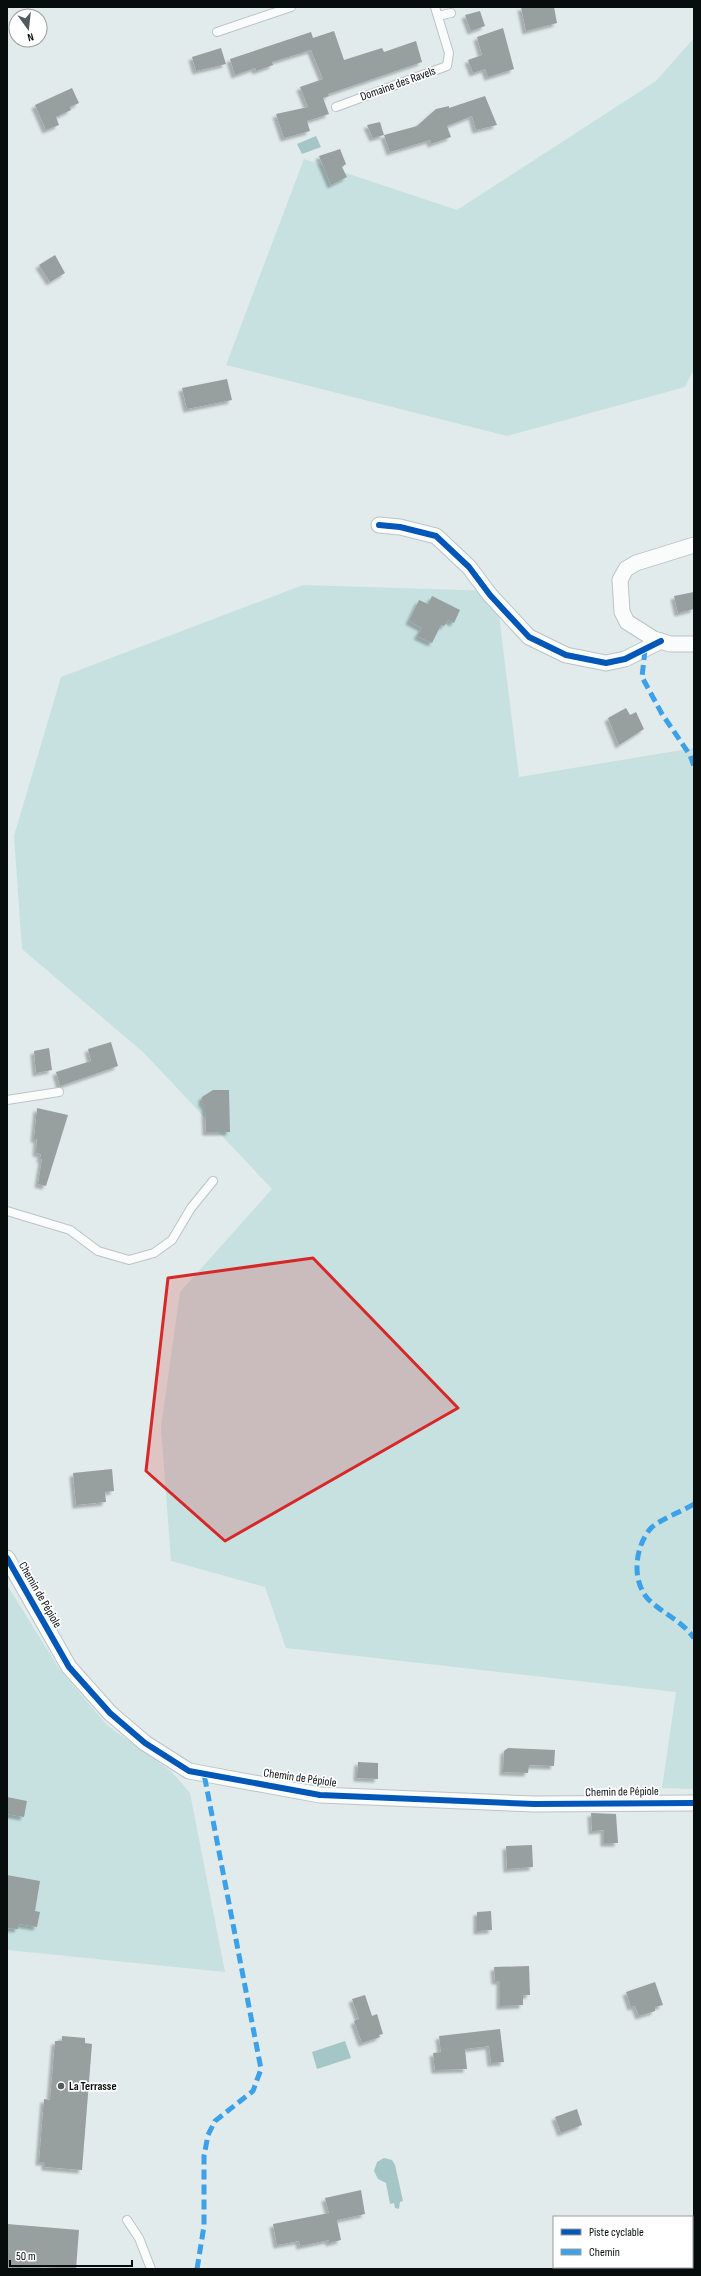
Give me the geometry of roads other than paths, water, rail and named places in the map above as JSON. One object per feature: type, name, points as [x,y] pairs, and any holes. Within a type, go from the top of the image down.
[{"type":"street","points":[[379,525],[436,536],[469,567],[490,595],[529,637],[566,655],[606,663],[625,659],[661,641]]},
{"type":"street","points":[[694,545],[636,563],[626,569],[620,580],[622,612],[627,622],[654,640],[670,644],[694,644]]},
{"type":"street","name":"Chemin de Pépiole","points":[[7,1558],[69,1667],[110,1713],[145,1743],[189,1771],[320,1795],[534,1804],[694,1803]]},
{"type":"lane","points":[[217,32],[291,7]]},
{"type":"lane","name":"Domaine des Ravels","points":[[336,107],[447,66],[449,53],[435,7]]},
{"type":"lane","points":[[438,16],[450,12]]},
{"type":"lane","points":[[7,1100],[60,1092]]},
{"type":"lane","points":[[7,1211],[70,1230],[98,1251],[129,1260],[154,1253],[172,1240],[190,1208],[213,1181]]},
{"type":"lane","points":[[127,2220],[138,2238],[150,2269]]},
{"type":"place","name":"La Terrasse","points":[[61,2086]]}]
